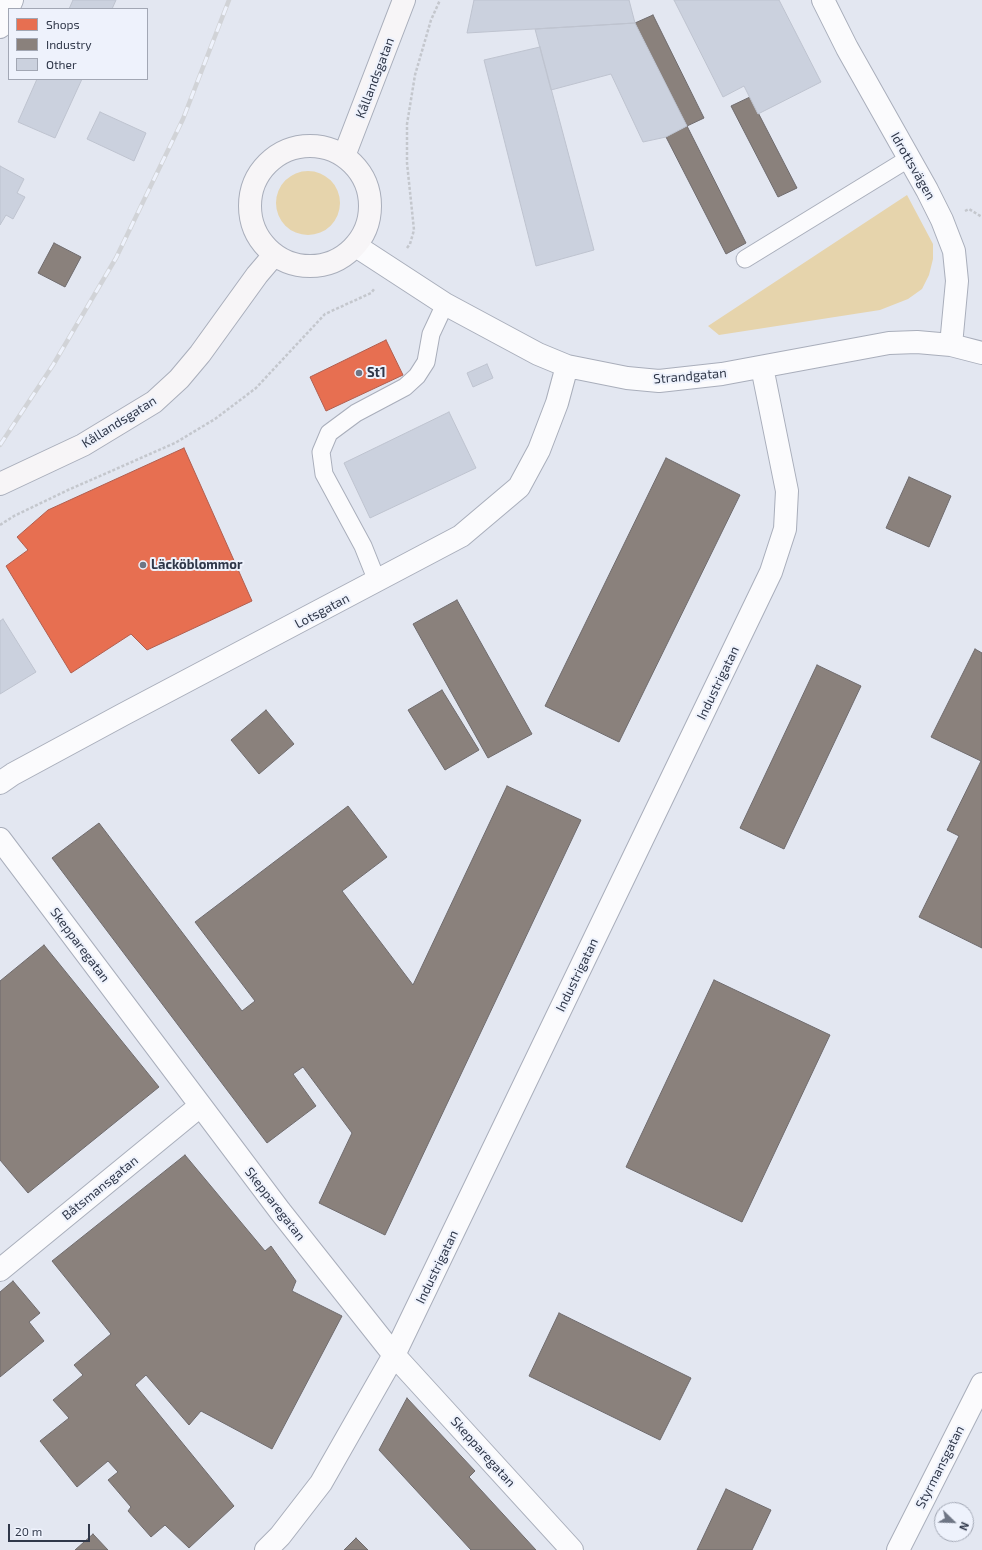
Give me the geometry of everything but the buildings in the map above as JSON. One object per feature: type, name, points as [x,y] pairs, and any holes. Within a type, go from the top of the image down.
[{"type":"main road","name":"Kållandsgatan","points":[[344,156],[404,0]]},
{"type":"main road","points":[[299,146],[323,148],[344,156],[355,166],[364,178],[370,199],[369,220],[364,234],[356,246],[344,256],[331,263],[316,267],[294,264],[274,255],[262,244],[254,231],[250,216],[250,200],[253,185],[260,171],[271,160],[284,151],[299,146]]},
{"type":"main road","name":"Kållandsgatan","points":[[0,484],[83,445],[154,402],[179,379],[200,354],[257,275],[274,255]]},
{"type":"street","name":"Idrottsvägen","points":[[823,0],[847,48],[942,220],[954,250],[957,281],[951,345]]},
{"type":"street","points":[[0,27],[8,9]]},
{"type":"street","name":"Strandgatan","points":[[356,246],[445,304],[515,343],[567,366],[627,378],[658,381],[762,368],[889,344],[917,342],[951,345],[982,353]]},
{"type":"street","name":"Lotsgatan","points":[[0,783],[12,774],[461,536],[520,487],[539,450],[557,403],[567,366]]},
{"type":"street","name":"Industrigatan","points":[[266,1550],[280,1536],[320,1483],[394,1355],[771,572],[785,529],[787,491],[762,368]]},
{"type":"street","name":"Skepparegatan","points":[[0,840],[280,1211],[394,1355],[572,1550]]},
{"type":"street","name":"Båtsmansgatan","points":[[0,1270],[200,1106]]},
{"type":"street","name":"Styrmansgatan","points":[[898,1550],[982,1384]]},
{"type":"lane","points":[[745,259],[908,159]]},
{"type":"lane","points":[[377,581],[363,546],[324,474],[321,452],[329,432],[356,413],[405,387],[417,376],[426,362],[431,334],[445,304]]},
{"type":"path","points":[[0,525],[14,516],[68,490],[176,443],[215,419],[256,388],[325,314],[371,293],[410,244],[414,230],[407,163],[407,124],[415,75],[431,20],[440,0]]},
{"type":"shaded area","points":[[302,171],[314,171],[331,180],[338,191],[340,203],[338,215],[331,226],[314,235],[302,235],[290,230],[281,221],[276,209],[276,197],[281,185],[290,176]]},
{"type":"shaded area","points":[[907,195],[933,244],[933,259],[929,275],[922,289],[908,299],[880,310],[719,335],[708,326]]},
{"type":"railway","points":[[0,445],[53,365],[116,258],[183,119],[229,0]]},
{"type":"place","name":"St1","points":[[359,373]]},
{"type":"place","name":"Läcköblommor","points":[[143,565]]}]
